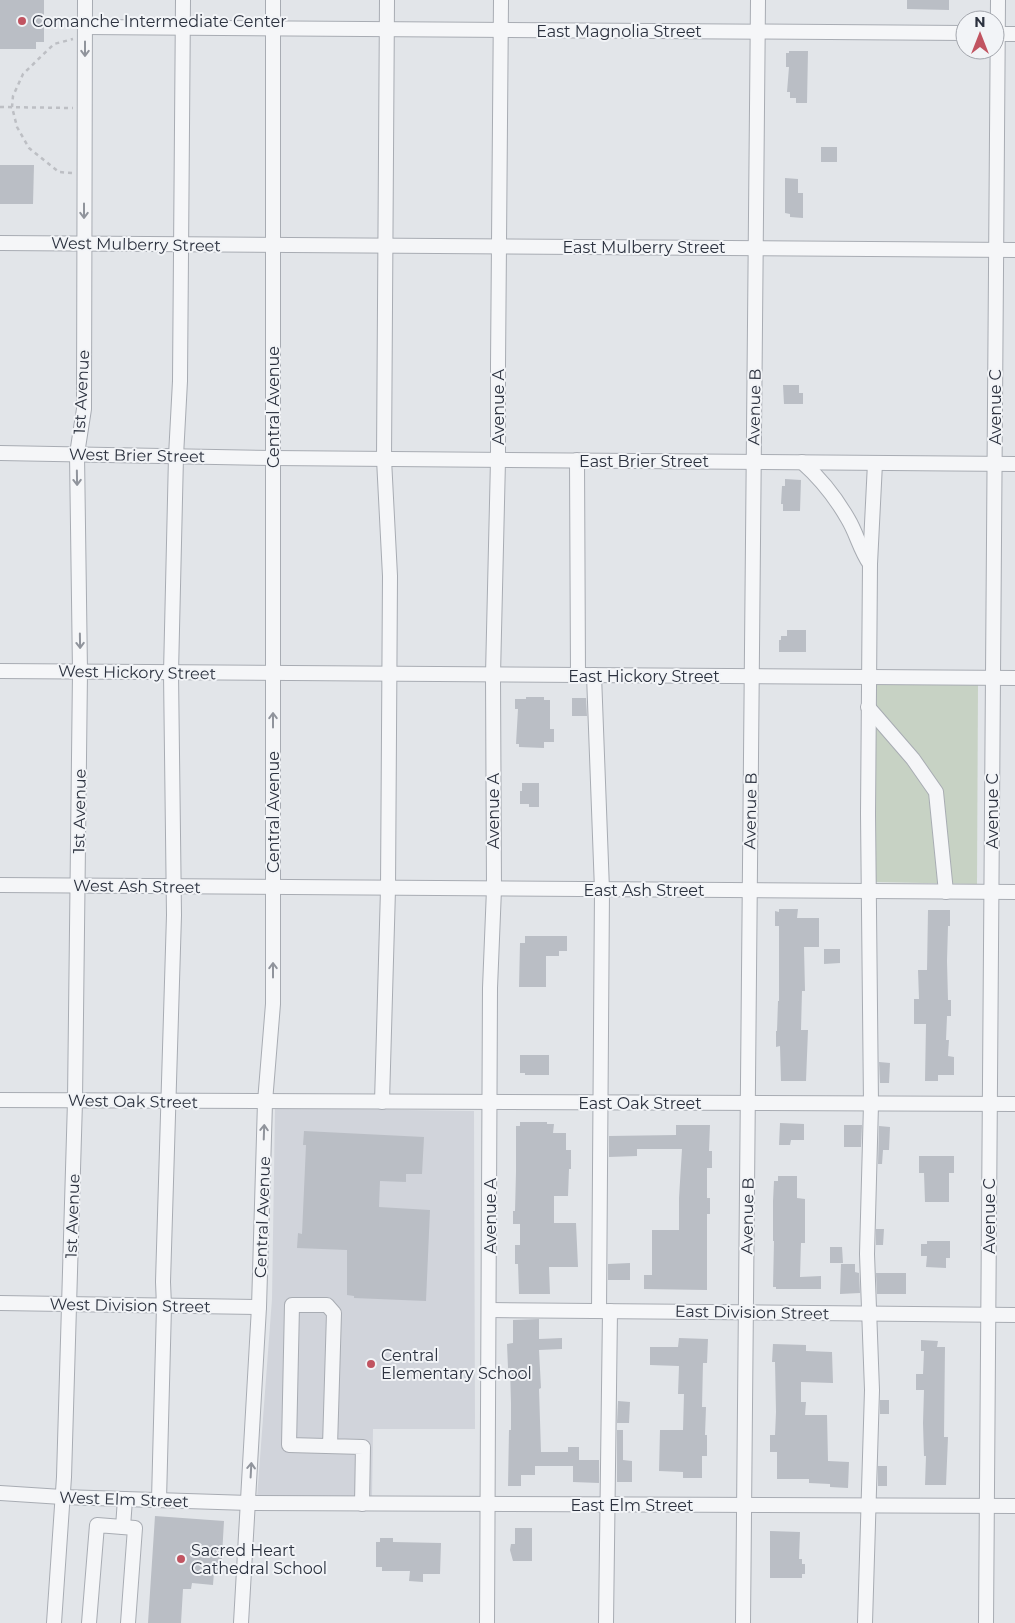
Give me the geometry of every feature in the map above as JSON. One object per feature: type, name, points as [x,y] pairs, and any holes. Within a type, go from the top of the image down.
[{"type":"street","name":"1st Avenue","points":[[54,1623],[62,1497],[76,1100],[80,672],[77,454],[84,409],[85,0]]},
{"type":"street","points":[[159,1500],[174,887],[171,673],[176,456],[180,381],[183,0]]},
{"type":"street","name":"Central Avenue","points":[[241,1623],[260,1307],[265,1102],[273,1004],[273,0]]},
{"type":"street","points":[[382,1102],[388,888],[390,576],[384,459],[387,0]]},
{"type":"street","name":"Avenue A","points":[[487,1623],[490,988],[494,889],[493,675],[498,460],[501,0]]},
{"type":"street","name":"Avenue B","points":[[743,1623],[758,0]]},
{"type":"street","name":"East Magnolia Street","points":[[85,33],[183,28],[955,33]]},
{"type":"street","name":"Avenue C","points":[[986,1623],[996,60]]},
{"type":"street","name":"West Mulberry Street","points":[[0,243],[272,245]]},
{"type":"street","name":"East Mulberry Street","points":[[272,245],[1015,250]]},
{"type":"street","name":"West Brier Street","points":[[0,453],[273,458]]},
{"type":"street","name":"East Brier Street","points":[[273,458],[1015,464]]},
{"type":"street","points":[[576,460],[578,675]]},
{"type":"street","points":[[802,462],[815,474],[832,495],[848,519],[870,564]]},
{"type":"street","points":[[865,1623],[872,1390],[867,1254],[871,1104],[868,707],[870,564],[875,463]]},
{"type":"street","name":"West Hickory Street","points":[[0,671],[273,674]]},
{"type":"street","name":"East Hickory Street","points":[[273,674],[1015,678]]},
{"type":"street","points":[[594,675],[602,890],[599,1103],[608,1504],[606,1623]]},
{"type":"street","points":[[868,707],[913,759],[936,792],[946,892]]},
{"type":"street","name":"West Ash Street","points":[[0,885],[273,888]]},
{"type":"street","name":"East Ash Street","points":[[273,888],[1015,892]]},
{"type":"street","name":"West Oak Street","points":[[0,1100],[265,1102]]},
{"type":"street","name":"East Oak Street","points":[[265,1102],[1015,1104]]},
{"type":"street","name":"West Division Street","points":[[0,1303],[260,1307]]},
{"type":"street","points":[[330,1446],[334,1313],[328,1305],[292,1305],[289,1446],[363,1447],[362,1504]]},
{"type":"street","name":"East Division Street","points":[[489,1310],[1015,1315]]},
{"type":"street","name":"West Elm Street","points":[[0,1493],[62,1497],[249,1503]]},
{"type":"street","points":[[123,1527],[125,1499]]},
{"type":"street","name":"East Elm Street","points":[[249,1503],[1015,1506]]},
{"type":"street","points":[[89,1623],[97,1525],[135,1528],[128,1623]]},
{"type":"path","points":[[84,174],[59,172],[29,148],[18,127],[12,107],[13,96],[23,74],[54,44],[71,40],[85,33]]},
{"type":"path","points":[[0,107],[84,109]]},
{"type":"shaded area","name":"Central Elementary School","points":[[275,1108],[474,1111],[475,1429],[373,1429],[372,1498],[257,1498],[272,1299]]},
{"type":"green space","points":[[873,683],[978,685],[977,884],[871,882]]},
{"type":"building","name":"Comanche Intermediate Center","points":[[0,0],[44,0],[44,42],[36,42],[36,49],[0,49]]},
{"type":"building","points":[[907,0],[949,0],[949,10],[907,9]]},
{"type":"building","points":[[789,51],[808,51],[807,103],[796,103],[796,98],[790,98],[790,92],[787,92],[789,67],[786,67],[786,53],[789,53]]},
{"type":"building","points":[[821,147],[837,147],[837,162],[821,162]]},
{"type":"building","points":[[0,165],[34,165],[33,204],[0,204]]},
{"type":"building","points":[[785,178],[798,179],[798,193],[803,193],[803,218],[790,217],[790,214],[785,213]]},
{"type":"building","points":[[783,385],[799,385],[799,393],[803,393],[803,404],[784,404]]},
{"type":"building","points":[[785,479],[801,480],[800,511],[783,511],[783,504],[781,504],[782,486],[785,486]]},
{"type":"building","points":[[787,630],[806,630],[806,652],[779,652],[779,640],[781,640],[781,636],[787,636]]},
{"type":"building","points":[[526,697],[544,697],[544,700],[550,700],[550,729],[554,729],[554,742],[544,742],[544,748],[519,747],[519,744],[516,744],[518,709],[515,709],[515,699],[526,699]]},
{"type":"building","points":[[572,698],[586,698],[587,716],[572,716]]},
{"type":"building","points":[[522,783],[539,783],[539,807],[529,807],[529,804],[520,804]]},
{"type":"building","points":[[779,909],[798,909],[797,918],[819,918],[819,947],[804,947],[805,991],[802,991],[801,1030],[808,1030],[806,1081],[781,1081],[780,1046],[776,1047],[779,1001],[779,926],[775,926],[775,911],[779,912]]},
{"type":"building","points":[[928,910],[950,910],[947,961],[948,1000],[951,1000],[951,1016],[947,1016],[946,1040],[949,1040],[948,1056],[954,1057],[954,1075],[938,1075],[938,1081],[925,1081],[926,1024],[914,1024],[914,999],[919,999],[918,970],[927,970]]},
{"type":"building","points":[[525,936],[567,936],[567,951],[559,951],[559,956],[546,956],[546,987],[519,987],[520,943],[525,943]]},
{"type":"building","points":[[824,949],[840,949],[840,963],[824,964]]},
{"type":"building","points":[[520,1055],[549,1055],[549,1075],[525,1075],[525,1073],[520,1073]]},
{"type":"building","points":[[879,1062],[890,1063],[889,1083],[880,1083]]},
{"type":"building","points":[[520,1122],[547,1122],[547,1124],[554,1124],[553,1133],[566,1133],[566,1150],[571,1150],[568,1196],[554,1196],[554,1223],[576,1223],[578,1267],[549,1267],[550,1294],[519,1294],[518,1264],[515,1264],[515,1245],[520,1245],[520,1224],[513,1224],[513,1211],[515,1211],[516,1126],[520,1126]]},
{"type":"building","points":[[780,1123],[804,1124],[804,1140],[791,1140],[790,1145],[779,1145]]},
{"type":"building","points":[[676,1125],[710,1125],[709,1151],[712,1151],[712,1168],[707,1168],[707,1198],[710,1198],[710,1214],[707,1214],[707,1290],[644,1289],[644,1275],[652,1275],[652,1230],[679,1230],[682,1149],[637,1149],[637,1156],[609,1157],[609,1136],[676,1135]]},
{"type":"building","points":[[844,1125],[862,1125],[861,1147],[844,1147]]},
{"type":"building","points":[[879,1126],[890,1127],[889,1150],[883,1150],[882,1164],[878,1164]]},
{"type":"building","points":[[304,1131],[424,1137],[422,1174],[406,1174],[406,1182],[380,1181],[379,1207],[430,1210],[426,1301],[354,1298],[354,1296],[347,1295],[347,1250],[297,1248],[298,1233],[302,1234],[306,1145],[303,1145]]},
{"type":"building","points":[[919,1156],[954,1156],[954,1173],[949,1173],[949,1202],[925,1202],[924,1173],[919,1173]]},
{"type":"building","points":[[778,1176],[797,1176],[797,1198],[805,1199],[805,1243],[801,1243],[800,1277],[821,1276],[821,1289],[776,1289],[776,1287],[773,1287],[773,1201],[774,1181],[778,1181]]},
{"type":"building","points":[[876,1229],[884,1229],[883,1245],[876,1245]]},
{"type":"building","points":[[927,1241],[950,1241],[950,1258],[946,1258],[946,1268],[926,1267],[927,1256],[921,1256],[921,1244],[927,1244]]},
{"type":"building","points":[[830,1247],[842,1247],[843,1263],[830,1263]]},
{"type":"building","points":[[630,1263],[630,1280],[608,1280],[608,1264]]},
{"type":"building","points":[[841,1264],[855,1264],[855,1272],[859,1273],[860,1293],[840,1294]]},
{"type":"building","points":[[876,1273],[906,1273],[906,1294],[877,1294]]},
{"type":"building","points":[[539,1319],[539,1339],[562,1338],[562,1349],[539,1350],[541,1452],[568,1452],[568,1447],[579,1447],[579,1460],[599,1460],[599,1483],[573,1482],[573,1466],[535,1466],[535,1475],[521,1475],[521,1486],[508,1486],[511,1403],[507,1344],[513,1343],[513,1320]]},
{"type":"building","points":[[679,1338],[708,1339],[707,1363],[703,1363],[702,1407],[706,1407],[705,1435],[707,1435],[707,1456],[702,1456],[702,1478],[683,1478],[683,1472],[659,1471],[660,1430],[683,1430],[684,1394],[678,1394],[679,1366],[650,1365],[650,1347],[678,1347]]},
{"type":"building","points":[[921,1340],[938,1341],[937,1347],[945,1347],[944,1437],[948,1437],[946,1485],[925,1485],[924,1390],[916,1390],[916,1374],[923,1374],[924,1351],[921,1351]]},
{"type":"building","points":[[773,1344],[806,1345],[806,1351],[832,1352],[833,1383],[801,1382],[801,1402],[806,1402],[805,1415],[827,1415],[828,1461],[849,1462],[848,1488],[830,1487],[830,1484],[809,1483],[809,1479],[777,1479],[777,1452],[770,1452],[770,1435],[775,1435],[776,1412],[775,1362],[772,1362]]},
{"type":"building","points":[[880,1400],[889,1400],[889,1414],[880,1414]]},
{"type":"building","points":[[618,1401],[630,1402],[629,1423],[617,1423]]},
{"type":"building","points":[[617,1430],[623,1430],[623,1460],[632,1461],[632,1482],[617,1482]]},
{"type":"building","points":[[878,1466],[887,1466],[887,1486],[878,1486]]},
{"type":"building","points":[[155,1516],[224,1521],[221,1573],[214,1572],[213,1585],[192,1583],[191,1589],[183,1589],[181,1623],[148,1623]]},
{"type":"building","points":[[515,1528],[532,1528],[532,1561],[513,1561],[510,1550],[511,1544],[515,1544]]},
{"type":"building","points":[[770,1531],[800,1532],[799,1559],[802,1559],[802,1564],[805,1564],[805,1574],[802,1574],[802,1578],[770,1578]]},
{"type":"building","points":[[380,1538],[393,1538],[393,1542],[441,1543],[440,1574],[423,1574],[423,1582],[409,1581],[410,1571],[382,1571],[382,1567],[376,1567],[376,1542],[380,1542]]},
{"type":"place","name":"Comanche Intermediate Center","points":[[22,21]]},
{"type":"place","name":"Central Elementary School","points":[[371,1364]]},
{"type":"place","name":"Sacred Heart Cathedral School","points":[[181,1559]]}]
